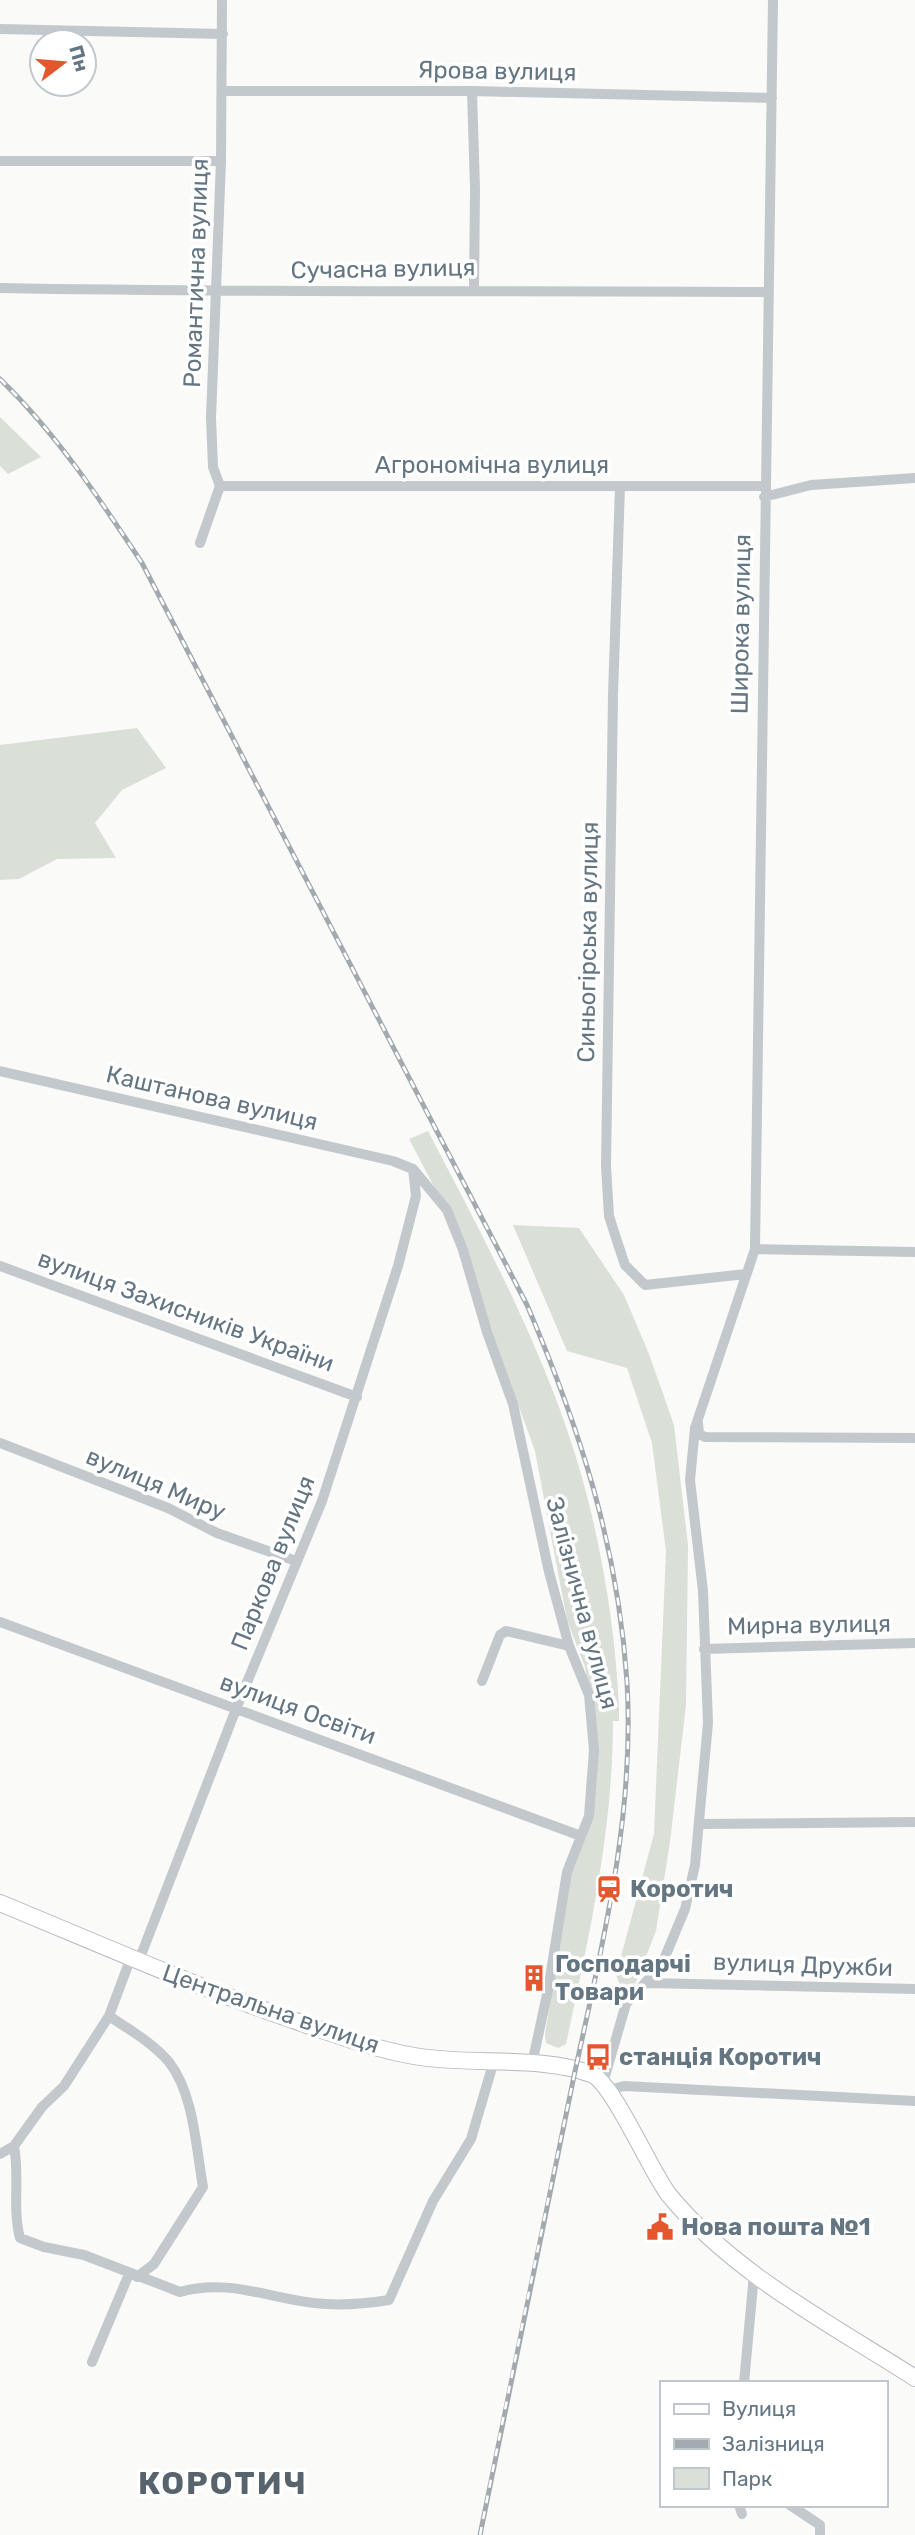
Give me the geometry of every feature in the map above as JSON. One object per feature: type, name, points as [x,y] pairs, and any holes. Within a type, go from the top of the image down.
[{"type":"street","name":"Романтична вулиця","points":[[220,486],[213,467],[211,418],[221,162],[222,0]]},
{"type":"street","name":"Широка вулиця","points":[[606,2086],[626,2004],[648,1983],[662,1964],[685,1909],[700,1824],[708,1723],[703,1591],[690,1480],[691,1451],[755,1249],[773,0]]},
{"type":"street","points":[[0,29],[223,34]]},
{"type":"street","name":"Ярова вулиця","points":[[222,91],[472,91],[772,98]]},
{"type":"street","points":[[472,91],[474,289]]},
{"type":"street","points":[[0,161],[221,162]]},
{"type":"street","name":"Сучасна вулиця","points":[[0,288],[216,292],[474,289],[767,292]]},
{"type":"street","name":"Агрономічна вулиця","points":[[220,486],[620,486],[764,491],[915,478]]},
{"type":"street","points":[[200,543],[220,486]]},
{"type":"street","name":"Синьогірська вулиця","points":[[620,486],[608,979],[609,1216],[625,1265],[645,1285],[746,1274]]},
{"type":"street","name":"Каштанова вулиця","points":[[0,1071],[393,1161],[413,1169]]},
{"type":"street","name":"Паркова вулиця","points":[[0,2154],[14,2146],[37,2113],[64,2087],[109,2016],[134,1962],[322,1501],[375,1344],[416,1196],[413,1169]]},
{"type":"street","name":"Залізнична вулиця","points":[[413,1169],[447,1210],[463,1250],[487,1332],[513,1404],[549,1572],[569,1646],[589,1695],[593,1725],[591,1804],[567,1872],[548,1990],[532,2064]]},
{"type":"street","points":[[755,1249],[915,1252]]},
{"type":"street","name":"вулиця Захисників України","points":[[0,1266],[357,1396]]},
{"type":"street","points":[[698,1422],[699,1434],[705,1437],[915,1437]]},
{"type":"street","name":"вулиця Миру","points":[[0,1443],[168,1508],[216,1533],[296,1561]]},
{"type":"street","name":"вулиця Освіти","points":[[0,1622],[581,1836]]},
{"type":"street","points":[[482,1681],[500,1634],[506,1631],[569,1646]]},
{"type":"street","name":"Мирна вулиця","points":[[704,1648],[915,1643]]},
{"type":"street","points":[[700,1824],[915,1822]]},
{"type":"street","name":"Центральна вулиця","points":[[0,1903],[134,1962],[336,2035],[414,2056],[493,2064],[553,2066],[593,2074],[606,2086]]},
{"type":"street","name":"вулиця Дружби","points":[[648,1983],[915,1989]]},
{"type":"street","points":[[92,2362],[133,2276],[154,2264],[203,2187],[192,2126],[176,2075],[157,2050],[109,2016]]},
{"type":"street","points":[[14,2146],[18,2166],[17,2225],[20,2238],[44,2247],[84,2255],[180,2292],[197,2287],[225,2286],[313,2303],[353,2304],[389,2300],[433,2201],[471,2139],[493,2064]]},
{"type":"street","points":[[606,2086],[915,2101]]},
{"type":"street","points":[[606,2086],[669,2195],[704,2232],[754,2274],[915,2378]]},
{"type":"street","points":[[744,2381],[754,2274]]},
{"type":"street","points":[[793,2507],[820,2525],[820,2535]]},
{"type":"green space","points":[[0,417],[41,457],[8,474],[0,466]]},
{"type":"green space","points":[[137,728],[166,768],[122,790],[95,823],[116,858],[57,859],[19,879],[0,880],[0,745]]},
{"type":"green space","points":[[428,1131],[499,1268],[560,1410],[590,1508],[609,1608],[619,1721],[613,1721],[609,1803],[591,1924],[566,2044],[558,2048],[546,2043],[545,2035],[570,1876],[585,1831],[593,1725],[585,1667],[567,1620],[535,1451],[451,1219],[409,1139]]},
{"type":"green space","points":[[513,1225],[579,1228],[624,1295],[649,1354],[674,1425],[688,1545],[686,1705],[670,1842],[656,1931],[634,1987],[622,1990],[616,1975],[654,1834],[666,1551],[652,1443],[627,1368],[567,1351]]},
{"type":"railway","points":[[0,379],[58,444],[142,563],[527,1305],[580,1443],[605,1536],[615,1583],[627,1682],[626,1782],[621,1831],[605,1930],[480,2535]]},
{"type":"place","name":"Коротич","points":[[609,1889]]},
{"type":"place","name":"Господарчі Товари","points":[[534,1978]]},
{"type":"place","name":"станція Коротич","points":[[598,2057]]},
{"type":"place","name":"Нова пошта №1","points":[[660,2227]]},
{"type":"district","name":"КОРОТИЧ","points":[[223,2483]]}]
